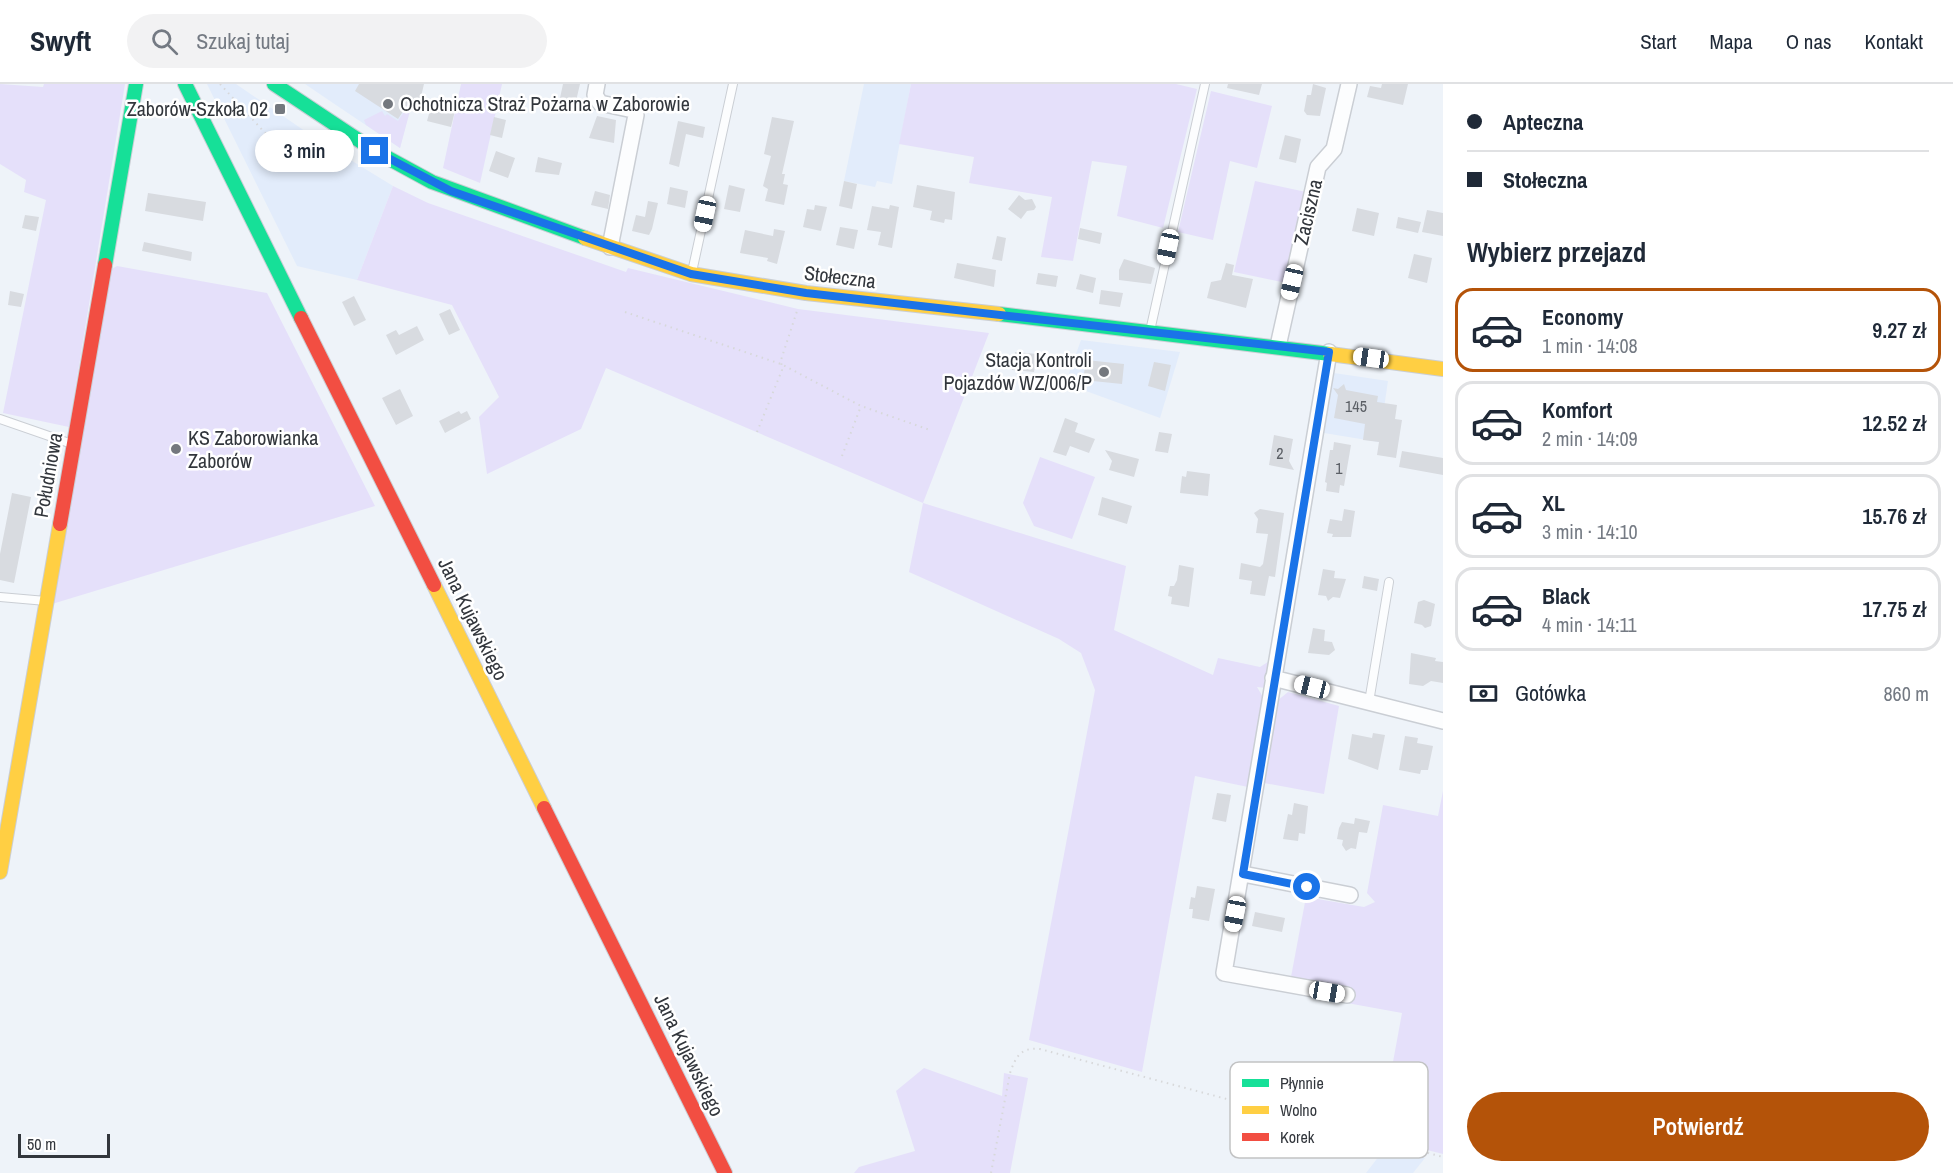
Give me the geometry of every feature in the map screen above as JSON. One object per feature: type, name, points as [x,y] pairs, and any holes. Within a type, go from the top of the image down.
[{"type":"main road","name":"Południowa","points":[[0,872],[136,84]]},
{"type":"main road","name":"Jana Kujawskiego","points":[[185,84],[725,1173]]},
{"type":"main road","name":"Stołeczna","points":[[274,84],[375,151],[432,182],[691,274],[806,293],[1329,352],[1443,369]]},
{"type":"street","points":[[597,84],[595,95],[600,103],[633,110],[636,115],[610,247]]},
{"type":"street","name":"Zaciszna","points":[[1278,346],[1318,167],[1334,148],[1349,84]]},
{"type":"street","points":[[1329,352],[1273,678],[1243,874],[1224,973],[1347,995]]},
{"type":"street","points":[[1273,678],[1443,721]]},
{"type":"street","points":[[1243,874],[1350,896]]},
{"type":"lane","points":[[691,274],[733,84]]},
{"type":"lane","points":[[1150,332],[1205,84]]},
{"type":"lane","points":[[0,419],[73,444]]},
{"type":"lane","points":[[1369,702],[1389,582]]},
{"type":"lane","points":[[0,597],[47,602]]},
{"type":"path","points":[[220,84],[267,135]]},
{"type":"path","points":[[758,432],[782,370],[781,364],[799,306]]},
{"type":"path","points":[[625,312],[781,364],[861,406],[930,429]]},
{"type":"path","points":[[842,456],[861,406]]},
{"type":"path","points":[[991,1173],[1010,1073],[1020,1052],[1029,1048],[1230,1100]]},
{"type":"path","points":[[1428,1153],[1443,1157]]},
{"type":"shaded area","points":[[0,84],[43,87],[44,84],[125,84],[69,427],[3,413],[46,200],[24,192],[26,180],[0,164]]},
{"type":"shaded area","points":[[207,84],[236,84],[318,140],[393,186],[357,280],[297,266]]},
{"type":"shaded area","points":[[305,84],[416,84],[400,148],[330,101]]},
{"type":"shaded area","points":[[461,84],[502,84],[480,183],[443,168]]},
{"type":"shaded area","points":[[864,84],[911,84],[892,184],[877,181],[875,187],[844,181]]},
{"type":"shaded area","points":[[911,84],[1176,84],[1197,89],[1163,228],[1117,216],[1127,166],[1092,161],[1073,261],[1041,257],[1052,197],[969,183],[974,157],[899,144]]},
{"type":"shaded area","points":[[1211,91],[1272,106],[1257,168],[1230,161],[1213,240],[1178,232]]},
{"type":"shaded area","points":[[401,97],[413,100],[400,148],[366,125],[364,120],[382,111],[385,116],[387,114],[398,121],[407,107],[398,101]]},
{"type":"shaded area","points":[[1255,181],[1306,192],[1286,283],[1234,272]]},
{"type":"shaded area","points":[[393,186],[428,203],[626,272],[628,268],[798,309],[989,333],[923,503],[606,368],[581,429],[487,474],[479,417],[499,397],[452,305],[357,280]]},
{"type":"shaded area","name":"KS Zaborowianka Zaborów","points":[[117,266],[267,293],[375,506],[52,604],[110,270]]},
{"type":"shaded area","points":[[1081,340],[1180,352],[1160,418],[1075,387],[1068,376]]},
{"type":"shaded area","points":[[1334,373],[1388,381],[1379,442],[1324,433]]},
{"type":"shaded area","points":[[1040,457],[1095,477],[1072,539],[1034,526],[1023,503]]},
{"type":"shaded area","points":[[923,503],[1126,566],[1114,630],[1213,675],[1218,658],[1260,667],[1271,660],[1266,688],[1257,687],[1263,697],[1248,787],[1195,776],[1142,1072],[1029,1040],[1095,690],[1081,653],[1059,639],[909,572]]},
{"type":"shaded area","points":[[1288,692],[1339,706],[1324,794],[1264,783],[1277,701]]},
{"type":"shaded area","points":[[1443,791],[1443,1154],[1428,1150],[1428,1062],[1393,1062],[1402,1013],[1347,1003],[1356,997],[1349,988],[1291,977],[1306,897],[1364,907],[1375,902],[1367,893],[1383,805],[1438,816]]},
{"type":"shaded area","points":[[924,1068],[1002,1096],[1004,1073],[1028,1078],[1010,1173],[854,1173],[859,1167],[915,1151],[896,1091]]},
{"type":"shaded area","points":[[1378,1158],[1425,1158],[1413,1173],[1366,1173]]},
{"type":"building","name":"Ochotnicza Straż Pożarna w Zaborowie","points":[[359,84],[424,84],[420,101],[411,99],[398,119],[355,91]]},
{"type":"building","points":[[563,84],[580,84],[576,101],[571,100],[566,105],[564,99],[560,98]]},
{"type":"building","points":[[1228,84],[1262,84],[1259,95],[1227,88]]},
{"type":"building","points":[[1313,84],[1326,88],[1320,116],[1307,115],[1304,111],[1307,95],[1311,95]]},
{"type":"building","points":[[1382,84],[1408,84],[1403,105],[1367,97],[1370,86],[1381,88]]},
{"type":"building","points":[[432,103],[455,111],[451,127],[427,121]]},
{"type":"building","points":[[597,116],[616,120],[614,143],[589,138]]},
{"type":"building","points":[[494,117],[506,120],[502,138],[490,135]]},
{"type":"building","points":[[772,117],[794,121],[782,174],[785,174],[783,184],[788,185],[784,205],[765,201],[768,189],[763,186],[771,156],[764,154]]},
{"type":"building","points":[[678,121],[705,127],[703,138],[686,134],[679,167],[669,164]]},
{"type":"building","points":[[1285,135],[1301,139],[1296,163],[1279,159]]},
{"type":"building","points":[[496,151],[515,158],[508,178],[489,171]]},
{"type":"building","points":[[538,157],[562,163],[559,175],[535,172]]},
{"type":"building","points":[[844,181],[857,184],[852,209],[839,206]]},
{"type":"building","points":[[729,185],[745,189],[740,212],[724,209]]},
{"type":"building","points":[[917,185],[955,192],[952,220],[945,219],[944,223],[930,220],[932,211],[913,207]]},
{"type":"building","points":[[670,187],[688,191],[685,208],[667,204]]},
{"type":"building","points":[[595,191],[610,195],[608,209],[591,205]]},
{"type":"building","points":[[148,193],[206,202],[203,221],[145,211]]},
{"type":"building","points":[[1019,195],[1025,200],[1032,199],[1036,207],[1034,210],[1027,211],[1021,219],[1008,209]]},
{"type":"building","points":[[648,201],[658,203],[649,235],[632,231],[636,215],[645,217]]},
{"type":"building","points":[[815,205],[827,207],[821,231],[803,227],[807,209],[814,210]]},
{"type":"building","points":[[890,205],[899,207],[892,248],[878,245],[881,232],[867,230],[872,206],[889,209]]},
{"type":"building","points":[[1357,208],[1379,213],[1374,236],[1352,231]]},
{"type":"building","points":[[1427,210],[1443,213],[1443,236],[1422,232]]},
{"type":"building","points":[[25,215],[39,217],[36,231],[22,228]]},
{"type":"building","points":[[1398,217],[1421,222],[1418,233],[1396,228]]},
{"type":"building","points":[[840,227],[858,230],[854,249],[836,245]]},
{"type":"building","points":[[1080,228],[1102,233],[1100,244],[1078,239]]},
{"type":"building","points":[[774,229],[785,231],[777,264],[767,261],[768,258],[740,253],[745,230],[773,236]]},
{"type":"building","points":[[997,236],[1006,238],[1002,261],[992,259]]},
{"type":"building","points":[[144,242],[192,252],[191,261],[142,251]]},
{"type":"building","points":[[1414,254],[1432,258],[1427,283],[1408,278]]},
{"type":"building","points":[[1124,259],[1155,268],[1151,284],[1119,280],[1119,270]]},
{"type":"building","points":[[957,263],[996,270],[994,287],[954,278]]},
{"type":"building","points":[[1226,263],[1234,265],[1232,275],[1253,279],[1246,308],[1207,298],[1211,282],[1221,280]]},
{"type":"building","points":[[1038,273],[1058,276],[1056,287],[1036,284]]},
{"type":"building","points":[[1080,274],[1096,278],[1093,293],[1076,289]]},
{"type":"building","points":[[1101,290],[1123,293],[1120,307],[1099,304]]},
{"type":"building","points":[[10,291],[24,294],[21,307],[8,305]]},
{"type":"building","points":[[354,296],[366,320],[354,326],[342,302]]},
{"type":"building","points":[[450,309],[460,330],[449,335],[439,314]]},
{"type":"building","points":[[417,326],[424,340],[396,355],[386,335],[396,330],[399,335]]},
{"type":"building","points":[[1015,352],[1037,354],[1034,372],[1012,370]]},
{"type":"building","name":"Stacja Kontroli Pojazdów WZ/006/P","points":[[1086,360],[1124,364],[1122,384],[1083,380]]},
{"type":"building","points":[[1154,362],[1171,365],[1165,391],[1148,386]]},
{"type":"building","points":[[1344,384],[1346,390],[1378,396],[1377,402],[1397,405],[1395,419],[1402,420],[1396,458],[1377,455],[1379,442],[1363,440],[1365,424],[1334,418],[1338,395],[1333,388],[1338,389]]},
{"type":"building","points":[[400,389],[413,416],[396,425],[382,398]]},
{"type":"building","points":[[459,411],[461,414],[467,411],[471,419],[445,433],[439,421]]},
{"type":"building","points":[[1065,418],[1078,423],[1075,432],[1095,439],[1089,453],[1070,446],[1066,456],[1053,452]]},
{"type":"building","points":[[1159,432],[1172,434],[1168,453],[1155,451]]},
{"type":"building","points":[[1274,435],[1293,439],[1289,461],[1294,470],[1269,465]]},
{"type":"building","points":[[1334,442],[1351,445],[1344,486],[1340,485],[1339,493],[1326,491],[1327,483],[1325,482],[1330,450],[1333,450]]},
{"type":"building","points":[[1105,450],[1139,459],[1134,477],[1109,470],[1112,461]]},
{"type":"building","points":[[1402,451],[1443,458],[1443,475],[1399,467]]},
{"type":"building","points":[[1187,471],[1210,474],[1208,496],[1180,493],[1182,476],[1186,477]]},
{"type":"building","points":[[12,493],[31,497],[14,583],[0,580],[0,554]]},
{"type":"building","points":[[1102,497],[1132,506],[1127,524],[1098,515]]},
{"type":"building","points":[[1260,509],[1284,513],[1275,577],[1269,576],[1265,596],[1250,594],[1252,581],[1239,579],[1241,563],[1260,567],[1263,564],[1268,534],[1256,533],[1258,519],[1254,513]]},
{"type":"building","points":[[1344,509],[1355,511],[1351,537],[1332,537],[1333,534],[1327,533],[1330,519],[1342,521]]},
{"type":"building","points":[[1179,565],[1194,568],[1189,607],[1171,604],[1172,597],[1168,596],[1170,586],[1174,586],[1177,580]]},
{"type":"building","points":[[1323,569],[1335,571],[1334,578],[1346,579],[1340,598],[1333,597],[1328,601],[1326,596],[1318,595]]},
{"type":"building","points":[[1364,576],[1379,579],[1377,591],[1362,588]]},
{"type":"building","points":[[1424,600],[1435,604],[1431,626],[1425,628],[1414,623],[1418,602]]},
{"type":"building","points":[[1313,628],[1325,630],[1324,641],[1332,642],[1335,650],[1329,655],[1308,653]]},
{"type":"building","points":[[1411,653],[1436,658],[1435,661],[1443,662],[1443,683],[1431,681],[1423,686],[1409,684]]},
{"type":"building","points":[[1373,733],[1385,735],[1378,770],[1348,759],[1352,734],[1372,738]]},
{"type":"building","points":[[1405,736],[1418,738],[1417,743],[1433,746],[1428,770],[1421,770],[1420,774],[1399,770]]},
{"type":"building","points":[[1217,793],[1231,795],[1226,822],[1212,819]]},
{"type":"building","points":[[1294,803],[1308,806],[1305,834],[1299,833],[1298,841],[1283,839],[1288,814],[1292,815]]},
{"type":"building","points":[[1355,818],[1370,821],[1367,833],[1359,832],[1356,849],[1351,848],[1346,851],[1342,845],[1343,840],[1337,839],[1339,828],[1342,822],[1354,824]]},
{"type":"building","points":[[1197,886],[1215,889],[1209,921],[1192,918],[1193,909],[1189,909],[1191,897],[1195,898]]},
{"type":"building","points":[[1255,912],[1285,918],[1282,932],[1252,926]]},
{"type":"traffic: fast","points":[[105,265],[136,84]]},
{"type":"traffic: fast","points":[[185,84],[301,318]]},
{"type":"traffic: fast","points":[[274,84],[375,151],[432,182],[585,238]]},
{"type":"traffic: fast","points":[[999,314],[1330,354]]},
{"type":"traffic: slow","points":[[585,238],[691,274],[806,293],[999,314]]},
{"type":"traffic: slow","points":[[1330,354],[1443,369]]},
{"type":"traffic: slow","points":[[0,872],[60,524]]},
{"type":"traffic: slow","points":[[434,585],[544,808]]},
{"type":"traffic: jam","points":[[60,524],[105,265]]},
{"type":"traffic: jam","points":[[301,318],[434,585]]},
{"type":"traffic: jam","points":[[544,808],[725,1173]]},
{"type":"place","name":"Ochotnicza Straż Pożarna w Zaborowie","points":[[388,104]]},
{"type":"place","name":"Zaborów-Szkoła 02","points":[[280,109]]},
{"type":"place","name":"Stacja Kontroli Pojazdów WZ/006/P","points":[[1104,372]]},
{"type":"place","name":"KS Zaborowianka Zaborów","points":[[176,449]]},
{"type":"route","points":[[375,151],[451,191],[691,274],[806,293],[1329,352],[1273,678],[1243,874],[1307,887]]}]
